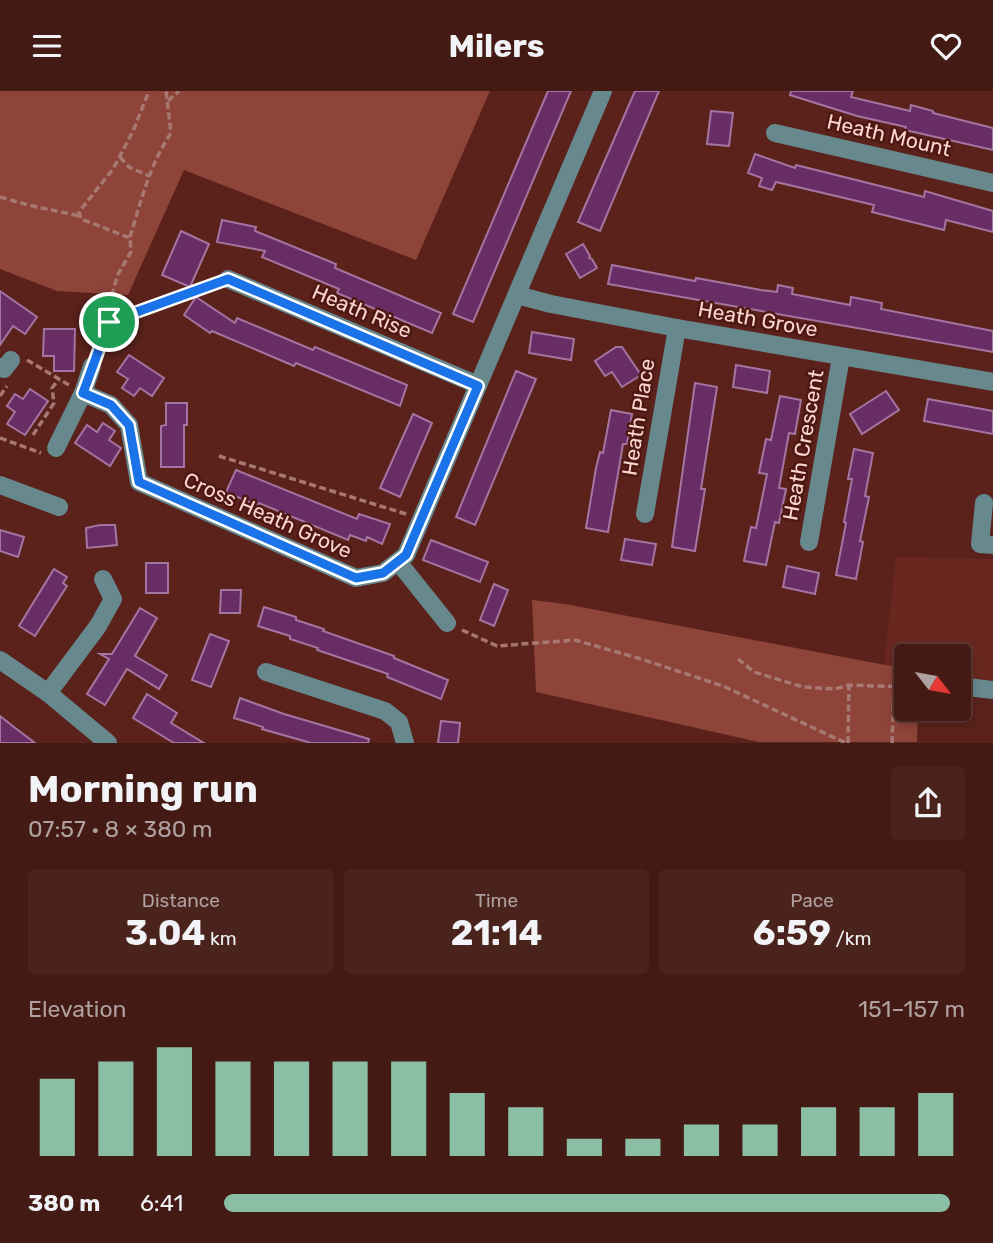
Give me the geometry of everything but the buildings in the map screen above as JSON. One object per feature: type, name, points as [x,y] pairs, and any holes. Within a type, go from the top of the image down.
[{"type":"street","points":[[447,623],[399,563],[406,555],[603,91]]},
{"type":"street","name":"Heath Mount","points":[[775,133],[993,183]]},
{"type":"street","name":"Heath Rise","points":[[228,279],[478,386]]},
{"type":"street","name":"Heath Grove","points":[[517,295],[677,328],[993,382]]},
{"type":"street","name":"Heath Place","points":[[645,514],[677,328]]},
{"type":"street","name":"Heath Crescent","points":[[809,542],[841,357]]},
{"type":"street","points":[[56,448],[83,393],[92,366]]},
{"type":"street","name":"Cross Heath Grove","points":[[83,393],[111,405],[129,425],[139,482],[356,578],[383,573],[399,563]]},
{"type":"street","points":[[0,485],[59,507]]},
{"type":"street","points":[[984,503],[980,544],[993,545]]},
{"type":"street","points":[[48,693],[98,626],[113,599],[103,579]]},
{"type":"street","points":[[0,660],[48,693],[108,743]]},
{"type":"street","points":[[266,672],[385,711],[399,722],[405,743]]},
{"type":"street","points":[[971,687],[993,690]]},
{"type":"path","points":[[80,216],[79,212],[120,157],[149,91]]},
{"type":"path","points":[[92,366],[109,322],[102,307],[131,252],[130,238],[149,176],[159,151],[171,133],[166,91]]},
{"type":"path","points":[[168,101],[179,91]]},
{"type":"path","points":[[120,157],[129,167],[149,176]]},
{"type":"path","points":[[0,197],[80,216],[130,238]]},
{"type":"path","points":[[109,322],[228,279]]},
{"type":"path","points":[[12,362],[65,382]]},
{"type":"path","points":[[33,435],[54,403],[52,389],[59,379]]},
{"type":"path","points":[[0,438],[46,455],[56,448]]},
{"type":"path","points":[[219,456],[421,519]]},
{"type":"path","points":[[447,623],[497,646],[575,640],[641,659],[723,686],[847,743],[849,685]]},
{"type":"path","points":[[738,659],[754,672],[803,687],[894,687],[892,743]]},
{"type":"shaded area","points":[[0,91],[490,91],[416,260],[184,170],[128,295],[57,291],[0,269]]},
{"type":"shaded area","points":[[896,557],[993,559],[993,681],[971,678],[971,644],[894,644],[894,667],[884,666]]},
{"type":"shaded area","points":[[532,600],[894,667],[894,721],[918,721],[917,742],[759,742],[536,692]]},
{"type":"route","points":[[228,279],[478,386],[406,555],[383,573],[356,578],[139,482],[129,425],[111,405],[83,393],[109,322],[228,279]]}]
